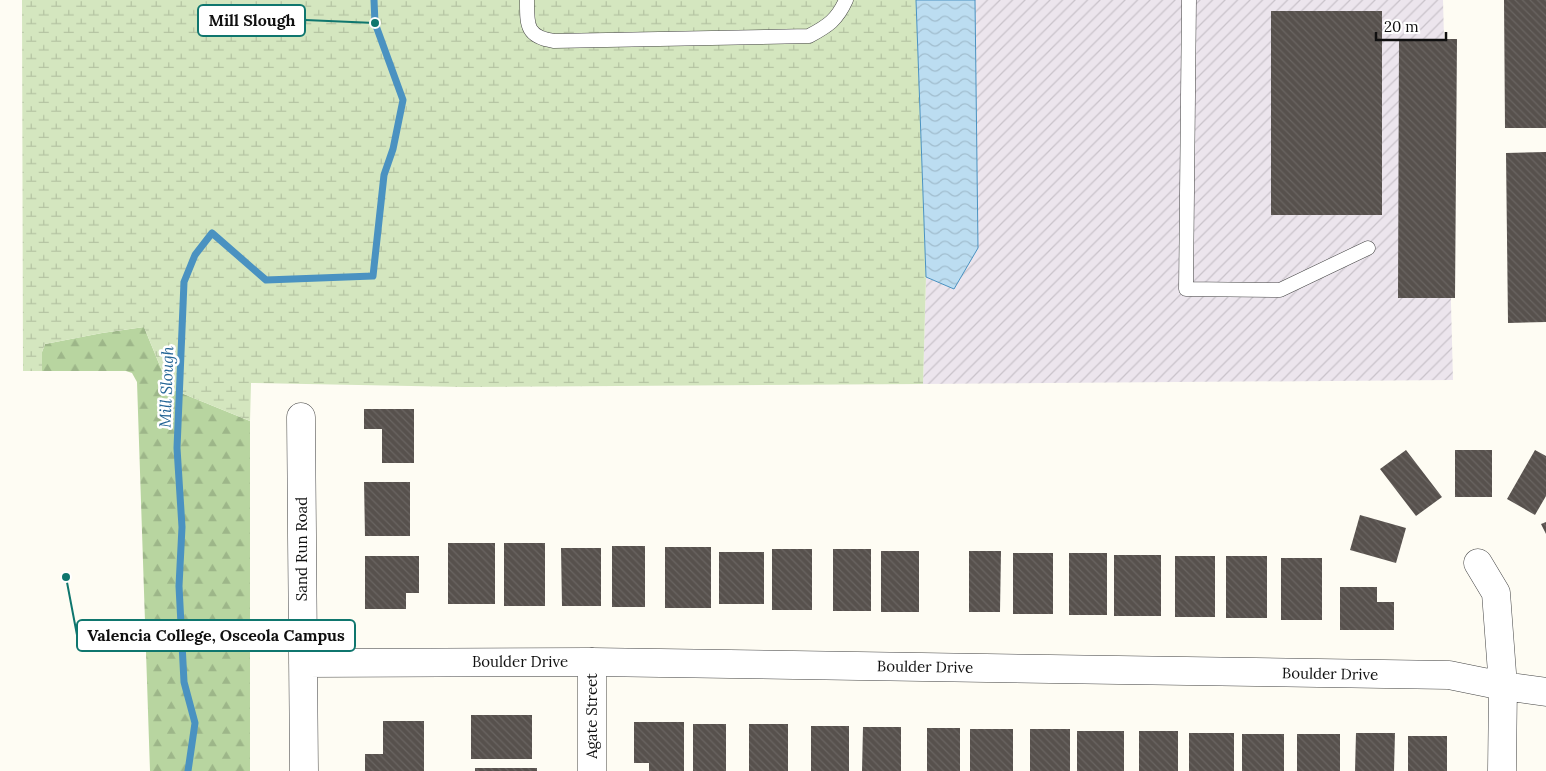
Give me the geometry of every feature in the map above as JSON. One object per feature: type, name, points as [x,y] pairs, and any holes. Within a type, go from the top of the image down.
[{"type":"street","name":"Sand Run Road","points":[[301,417],[304,771]]},
{"type":"street","points":[[1478,562],[1496,593],[1503,686],[1502,771]]},
{"type":"street","name":"Boulder Drive","points":[[303,663],[592,662],[1449,676],[1546,692]]},
{"type":"street","name":"Agate Street","points":[[592,662],[592,771]]},
{"type":"lane","points":[[527,0],[529,27],[534,36],[543,40],[554,41],[809,36],[828,26],[841,10],[846,0]]},
{"type":"lane","points":[[1189,0],[1186,289],[1280,290],[1368,248]]},
{"type":"shaded area","points":[[975,0],[1443,0],[1453,380],[923,384],[926,277],[954,288],[978,248]]},
{"type":"green space","points":[[22,0],[916,0],[926,277],[923,384],[463,387],[251,383],[250,421],[169,388],[144,327],[45,344],[42,352],[42,371],[23,371]]},
{"type":"green space","points":[[144,327],[169,388],[250,421],[250,771],[150,771],[137,382],[132,373],[126,371],[42,371],[42,352],[45,344]]},
{"type":"water","points":[[916,0],[975,0],[978,248],[954,289],[926,277]]},
{"type":"building","points":[[1504,0],[1546,0],[1546,128],[1505,128]]},
{"type":"building","points":[[1271,11],[1382,11],[1382,215],[1271,215]]},
{"type":"building","points":[[1399,39],[1457,39],[1455,298],[1398,298]]},
{"type":"building","points":[[1546,152],[1546,322],[1508,323],[1506,153]]},
{"type":"building","points":[[364,409],[414,409],[414,463],[382,463],[382,429],[364,429]]},
{"type":"building","points":[[1406,450],[1442,497],[1416,516],[1380,469]]},
{"type":"building","points":[[1455,450],[1492,450],[1492,497],[1455,497]]},
{"type":"building","points":[[1535,450],[1546,456],[1546,496],[1535,515],[1507,499]]},
{"type":"building","points":[[364,482],[410,482],[410,536],[365,536]]},
{"type":"building","points":[[1360,515],[1406,528],[1396,563],[1350,550]]},
{"type":"building","points":[[1546,522],[1546,534],[1541,524]]},
{"type":"building","points":[[448,543],[495,543],[495,604],[448,604]]},
{"type":"building","points":[[504,543],[545,543],[545,606],[504,606]]},
{"type":"building","points":[[612,546],[645,546],[645,607],[612,607]]},
{"type":"building","points":[[665,547],[711,547],[711,608],[665,608]]},
{"type":"building","points":[[561,548],[601,548],[601,606],[562,606]]},
{"type":"building","points":[[772,549],[812,549],[812,610],[772,610]]},
{"type":"building","points":[[833,549],[871,549],[871,611],[833,611]]},
{"type":"building","points":[[881,551],[919,551],[919,612],[881,612]]},
{"type":"building","points":[[969,551],[1001,551],[1000,612],[969,612]]},
{"type":"building","points":[[719,552],[764,552],[764,604],[719,604]]},
{"type":"building","points":[[1013,553],[1053,553],[1053,614],[1013,614]]},
{"type":"building","points":[[1069,553],[1107,553],[1107,615],[1069,615]]},
{"type":"building","points":[[1114,555],[1161,555],[1161,616],[1114,616]]},
{"type":"building","points":[[365,556],[419,556],[419,593],[406,593],[406,609],[365,609]]},
{"type":"building","points":[[1175,556],[1215,556],[1215,617],[1175,617]]},
{"type":"building","points":[[1226,556],[1267,556],[1267,618],[1226,618]]},
{"type":"building","points":[[1281,558],[1322,558],[1322,620],[1281,620]]},
{"type":"building","points":[[1340,587],[1377,587],[1377,602],[1394,602],[1394,630],[1340,630]]},
{"type":"building","points":[[471,715],[532,715],[532,759],[471,759]]},
{"type":"building","points":[[383,721],[424,721],[424,771],[365,771],[365,754],[383,754]]},
{"type":"building","points":[[634,722],[684,722],[684,771],[649,771],[649,763],[634,763]]},
{"type":"building","points":[[693,724],[726,724],[726,771],[693,771]]},
{"type":"building","points":[[749,724],[788,724],[788,771],[749,771]]},
{"type":"building","points":[[811,726],[849,726],[849,771],[811,771]]},
{"type":"building","points":[[863,727],[901,727],[901,771],[862,771]]},
{"type":"building","points":[[927,728],[960,728],[960,771],[927,771]]},
{"type":"building","points":[[970,729],[1013,729],[1013,771],[970,771]]},
{"type":"building","points":[[1030,729],[1070,729],[1070,771],[1030,771]]},
{"type":"building","points":[[1077,731],[1124,731],[1124,771],[1077,771]]},
{"type":"building","points":[[1139,731],[1178,731],[1178,771],[1139,771]]},
{"type":"building","points":[[1189,733],[1234,733],[1234,771],[1189,771]]},
{"type":"building","points":[[1356,733],[1395,733],[1394,771],[1355,771]]},
{"type":"building","points":[[1242,734],[1284,734],[1284,771],[1242,771]]},
{"type":"building","points":[[1297,734],[1340,734],[1340,771],[1297,771]]},
{"type":"building","points":[[1408,736],[1447,736],[1447,771],[1408,771]]},
{"type":"building","points":[[475,768],[537,768],[537,771],[475,771]]},
{"type":"waterway","name":"Mill Slough","points":[[188,771],[195,723],[184,682],[179,586],[182,527],[177,448],[184,282],[195,255],[212,233],[266,280],[373,276],[384,175],[393,149],[403,100],[375,23],[374,0]]},
{"type":"place","name":"Mill Slough","points":[[375,23]]},
{"type":"place","name":"Valencia College, Osceola Campus","points":[[66,577]]}]
